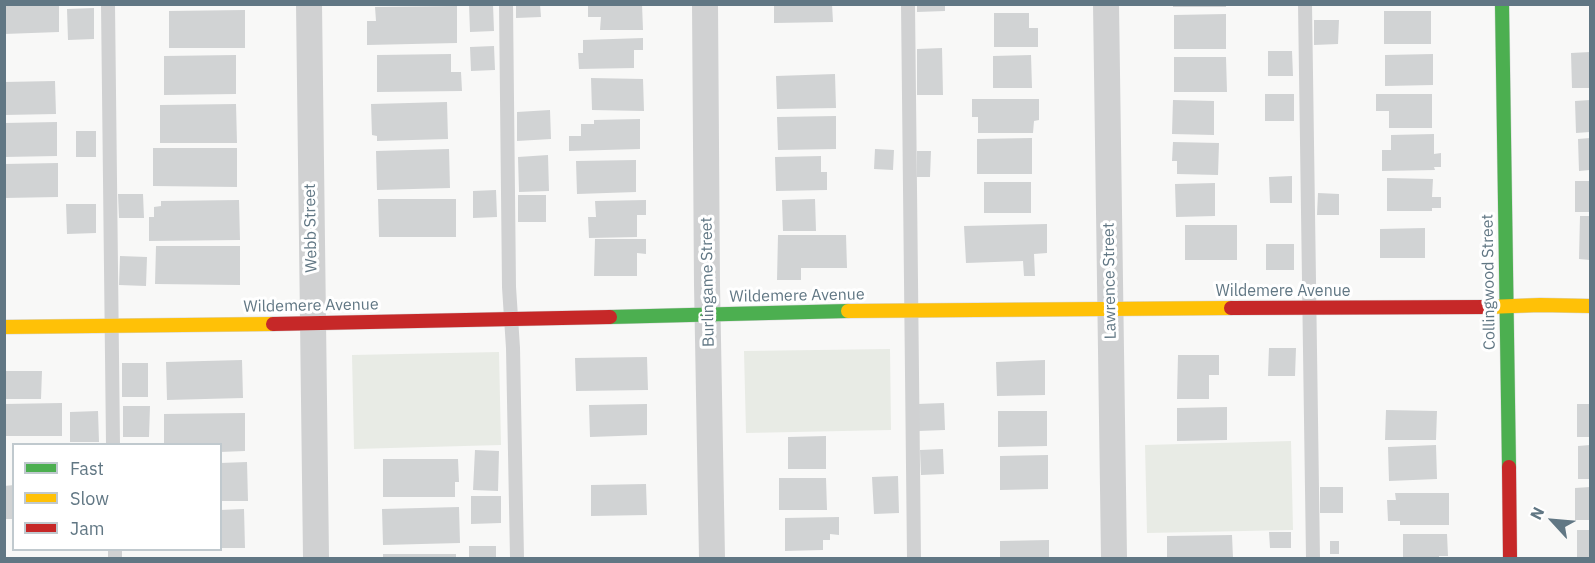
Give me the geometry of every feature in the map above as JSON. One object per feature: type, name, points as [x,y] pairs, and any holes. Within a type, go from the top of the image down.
[{"type":"street","name":"Webb Street","points":[[309,4],[316,558]]},
{"type":"street","name":"Burlingame Street","points":[[705,4],[712,558]]},
{"type":"street","name":"Lawrence Street","points":[[1106,4],[1114,558]]},
{"type":"street","name":"Collingwood Street","points":[[1502,4],[1510,558]]},
{"type":"street","name":"Wildemere Avenue","points":[[4,327],[910,310],[1590,306]]},
{"type":"lane","points":[[108,4],[113,443]]},
{"type":"lane","points":[[506,4],[509,287],[513,348],[517,558]]},
{"type":"lane","points":[[908,4],[914,558]]},
{"type":"lane","points":[[1305,4],[1313,558]]},
{"type":"shaded area","points":[[890,349],[891,430],[746,433],[744,351]]},
{"type":"shaded area","points":[[499,352],[501,445],[354,449],[352,355]]},
{"type":"shaded area","points":[[1291,441],[1293,530],[1147,533],[1145,445]]},
{"type":"building","points":[[4,4],[59,4],[59,32],[4,34]]},
{"type":"building","points":[[469,4],[493,4],[494,31],[470,32]]},
{"type":"building","points":[[516,4],[540,4],[541,17],[516,18]]},
{"type":"building","points":[[588,4],[642,4],[643,30],[600,30],[601,17],[588,17]]},
{"type":"building","points":[[774,4],[832,4],[833,22],[774,23]]},
{"type":"building","points":[[917,4],[945,4],[945,11],[917,12]]},
{"type":"building","points":[[1173,4],[1226,4],[1226,7],[1173,7]]},
{"type":"building","points":[[457,6],[457,43],[367,45],[367,21],[376,21],[375,7]]},
{"type":"building","points":[[94,8],[94,39],[68,40],[67,9]]},
{"type":"building","points":[[245,10],[245,48],[169,48],[169,11]]},
{"type":"building","points":[[1384,11],[1431,11],[1431,44],[1384,44]]},
{"type":"building","points":[[994,13],[1029,13],[1029,28],[1038,28],[1038,47],[994,47]]},
{"type":"building","points":[[1226,14],[1226,49],[1174,49],[1174,15]]},
{"type":"building","points":[[1314,20],[1339,20],[1338,44],[1314,45]]},
{"type":"building","points":[[643,38],[643,50],[634,50],[634,68],[579,69],[578,53],[583,53],[583,40]]},
{"type":"building","points":[[494,46],[495,70],[471,71],[470,47]]},
{"type":"building","points":[[942,48],[943,95],[917,95],[917,49]]},
{"type":"building","points":[[1268,51],[1292,51],[1293,76],[1268,76]]},
{"type":"building","points":[[1590,52],[1590,88],[1572,88],[1571,53]]},
{"type":"building","points":[[451,54],[451,72],[461,72],[462,91],[377,92],[377,55]]},
{"type":"building","points":[[1433,54],[1433,85],[1385,86],[1385,55]]},
{"type":"building","points":[[236,55],[236,94],[164,95],[164,56]]},
{"type":"building","points":[[1031,55],[1032,88],[993,88],[993,56]]},
{"type":"building","points":[[1174,57],[1226,57],[1227,92],[1174,92]]},
{"type":"building","points":[[835,74],[836,108],[777,109],[776,76]]},
{"type":"building","points":[[591,78],[643,79],[644,111],[592,110]]},
{"type":"building","points":[[55,81],[56,114],[4,115],[4,82]]},
{"type":"building","points":[[1265,94],[1294,94],[1294,121],[1265,121]]},
{"type":"building","points":[[1376,94],[1432,94],[1432,128],[1389,128],[1389,111],[1376,111]]},
{"type":"building","points":[[972,99],[1039,99],[1039,120],[1034,121],[1033,133],[978,133],[978,117],[972,117]]},
{"type":"building","points":[[1173,100],[1214,101],[1214,135],[1172,134]]},
{"type":"building","points":[[1590,100],[1590,132],[1576,133],[1575,101]]},
{"type":"building","points":[[447,102],[448,139],[377,141],[377,136],[372,135],[371,104]]},
{"type":"building","points":[[236,104],[237,143],[160,143],[160,105]]},
{"type":"building","points":[[550,110],[551,139],[517,141],[517,112]]},
{"type":"building","points":[[836,116],[836,149],[778,150],[777,117]]},
{"type":"building","points":[[640,119],[640,149],[569,151],[569,136],[581,136],[581,124],[594,124],[594,120]]},
{"type":"building","points":[[57,122],[57,156],[4,157],[4,123]]},
{"type":"building","points":[[76,131],[96,131],[96,157],[76,157]]},
{"type":"building","points":[[1434,134],[1434,154],[1441,153],[1441,167],[1434,167],[1435,170],[1382,171],[1382,150],[1391,150],[1391,135]]},
{"type":"building","points":[[1032,138],[1032,174],[977,174],[977,139]]},
{"type":"building","points":[[1590,138],[1590,170],[1579,171],[1578,139]]},
{"type":"building","points":[[1173,142],[1219,143],[1218,175],[1177,174],[1177,161],[1172,161]]},
{"type":"building","points":[[153,148],[237,148],[237,187],[153,186]]},
{"type":"building","points":[[449,149],[450,188],[377,190],[376,151]]},
{"type":"building","points":[[875,149],[894,150],[893,170],[874,169]]},
{"type":"building","points":[[917,151],[931,151],[930,177],[917,177]]},
{"type":"building","points":[[548,155],[549,191],[519,192],[518,157]]},
{"type":"building","points":[[821,156],[821,172],[827,172],[827,190],[776,191],[775,157]]},
{"type":"building","points":[[636,160],[636,192],[577,194],[576,161]]},
{"type":"building","points":[[58,163],[58,197],[4,198],[4,164]]},
{"type":"building","points":[[1292,176],[1292,203],[1270,203],[1269,177]]},
{"type":"building","points":[[1387,178],[1433,179],[1432,197],[1441,197],[1441,208],[1432,208],[1432,211],[1387,211]]},
{"type":"building","points":[[1575,181],[1590,181],[1590,212],[1575,212]]},
{"type":"building","points":[[984,182],[1031,182],[1031,213],[984,213]]},
{"type":"building","points":[[1215,183],[1215,216],[1176,217],[1175,184]]},
{"type":"building","points":[[496,190],[497,217],[473,218],[473,191]]},
{"type":"building","points":[[1318,193],[1339,194],[1339,215],[1317,215]]},
{"type":"building","points":[[118,194],[143,194],[144,218],[119,218]]},
{"type":"building","points":[[518,195],[546,195],[546,222],[518,222]]},
{"type":"building","points":[[378,199],[456,199],[456,237],[379,237]]},
{"type":"building","points":[[815,199],[816,231],[783,231],[782,200]]},
{"type":"building","points":[[239,200],[240,240],[149,241],[149,217],[154,217],[154,207],[161,206],[161,201]]},
{"type":"building","points":[[646,200],[646,215],[637,215],[637,237],[589,238],[588,217],[596,217],[595,201]]},
{"type":"building","points":[[66,204],[96,204],[96,233],[67,234]]},
{"type":"building","points":[[1580,216],[1590,216],[1590,260],[1579,259]]},
{"type":"building","points":[[1047,224],[1047,253],[1034,254],[1035,276],[1024,276],[1023,261],[966,263],[964,226]]},
{"type":"building","points":[[1185,225],[1237,225],[1237,260],[1185,260]]},
{"type":"building","points":[[1425,228],[1425,258],[1380,258],[1380,229]]},
{"type":"building","points":[[778,235],[846,235],[847,268],[801,268],[801,280],[777,280]]},
{"type":"building","points":[[595,239],[646,239],[646,254],[637,253],[637,276],[594,276]]},
{"type":"building","points":[[1266,244],[1294,244],[1294,270],[1266,270]]},
{"type":"building","points":[[156,246],[240,246],[240,285],[155,284]]},
{"type":"building","points":[[120,256],[147,257],[146,286],[119,285]]},
{"type":"building","points":[[1269,348],[1296,348],[1295,376],[1268,376]]},
{"type":"building","points":[[1178,355],[1219,355],[1219,375],[1209,375],[1209,399],[1177,399]]},
{"type":"building","points":[[647,357],[648,390],[576,391],[575,358]]},
{"type":"building","points":[[242,360],[243,398],[167,400],[166,362]]},
{"type":"building","points":[[1045,360],[1045,395],[997,396],[996,362]]},
{"type":"building","points":[[122,363],[148,363],[148,397],[122,397]]},
{"type":"building","points":[[4,371],[42,371],[41,399],[4,399]]},
{"type":"building","points":[[62,403],[62,436],[4,436],[4,404]]},
{"type":"building","points":[[944,403],[945,430],[918,431],[917,404]]},
{"type":"building","points":[[647,404],[647,435],[590,437],[589,405]]},
{"type":"building","points":[[1577,404],[1590,404],[1590,437],[1577,437]]},
{"type":"building","points":[[123,406],[150,406],[149,437],[123,437]]},
{"type":"building","points":[[1227,407],[1227,440],[1177,441],[1177,408]]},
{"type":"building","points":[[1386,410],[1437,411],[1436,440],[1385,440]]},
{"type":"building","points":[[98,411],[99,442],[70,442],[70,412]]},
{"type":"building","points":[[998,411],[1047,411],[1047,446],[998,447]]},
{"type":"building","points":[[245,413],[245,451],[222,452],[222,443],[164,443],[164,414]]},
{"type":"building","points":[[826,436],[826,469],[788,469],[788,437]]},
{"type":"building","points":[[1436,445],[1437,479],[1389,481],[1388,447]]},
{"type":"building","points":[[1590,445],[1590,479],[1578,479],[1578,446]]},
{"type":"building","points":[[943,449],[944,474],[921,475],[920,450]]},
{"type":"building","points":[[475,450],[499,451],[498,491],[473,490]]},
{"type":"building","points":[[1048,455],[1048,489],[1000,490],[1000,456]]},
{"type":"building","points":[[383,459],[458,459],[459,482],[455,482],[455,497],[383,497]]},
{"type":"building","points":[[247,462],[248,501],[222,501],[222,463]]},
{"type":"building","points":[[898,476],[899,513],[874,514],[872,477]]},
{"type":"building","points":[[779,478],[826,478],[827,510],[779,510]]},
{"type":"building","points":[[646,484],[647,515],[591,516],[591,485]]},
{"type":"building","points":[[12,485],[12,519],[4,519],[4,486]]},
{"type":"building","points":[[1320,487],[1343,487],[1343,513],[1320,513]]},
{"type":"building","points":[[1590,487],[1590,520],[1575,520],[1575,488]]},
{"type":"building","points":[[1395,493],[1449,493],[1449,525],[1400,525],[1400,521],[1388,521],[1387,500],[1396,500]]},
{"type":"building","points":[[471,496],[501,496],[501,523],[471,524]]},
{"type":"building","points":[[459,507],[460,543],[383,545],[382,509]]},
{"type":"building","points":[[244,509],[245,548],[222,548],[222,510]]},
{"type":"building","points":[[839,517],[839,535],[830,534],[830,540],[823,540],[823,550],[785,551],[785,518]]},
{"type":"building","points":[[1577,530],[1590,530],[1590,558],[1577,558]]},
{"type":"building","points":[[1269,532],[1291,532],[1291,548],[1270,548]]},
{"type":"building","points":[[1403,534],[1447,534],[1448,556],[1403,558]]},
{"type":"building","points":[[1232,535],[1233,558],[1167,558],[1167,536]]},
{"type":"building","points":[[1049,540],[1049,558],[1000,558],[1000,541]]},
{"type":"building","points":[[1330,541],[1339,541],[1339,554],[1330,554]]},
{"type":"building","points":[[469,546],[496,546],[496,558],[469,558]]},
{"type":"building","points":[[383,554],[456,554],[456,558],[383,558]]},
{"type":"traffic: fast","points":[[1502,4],[1509,467]]},
{"type":"traffic: fast","points":[[610,317],[848,311]]},
{"type":"traffic: slow","points":[[1488,307],[1590,306]]},
{"type":"traffic: slow","points":[[848,311],[1231,308]]},
{"type":"traffic: slow","points":[[4,327],[273,324]]},
{"type":"traffic: jam","points":[[1231,308],[1488,307]]},
{"type":"traffic: jam","points":[[273,324],[610,317]]},
{"type":"traffic: jam","points":[[1509,467],[1510,558]]}]
